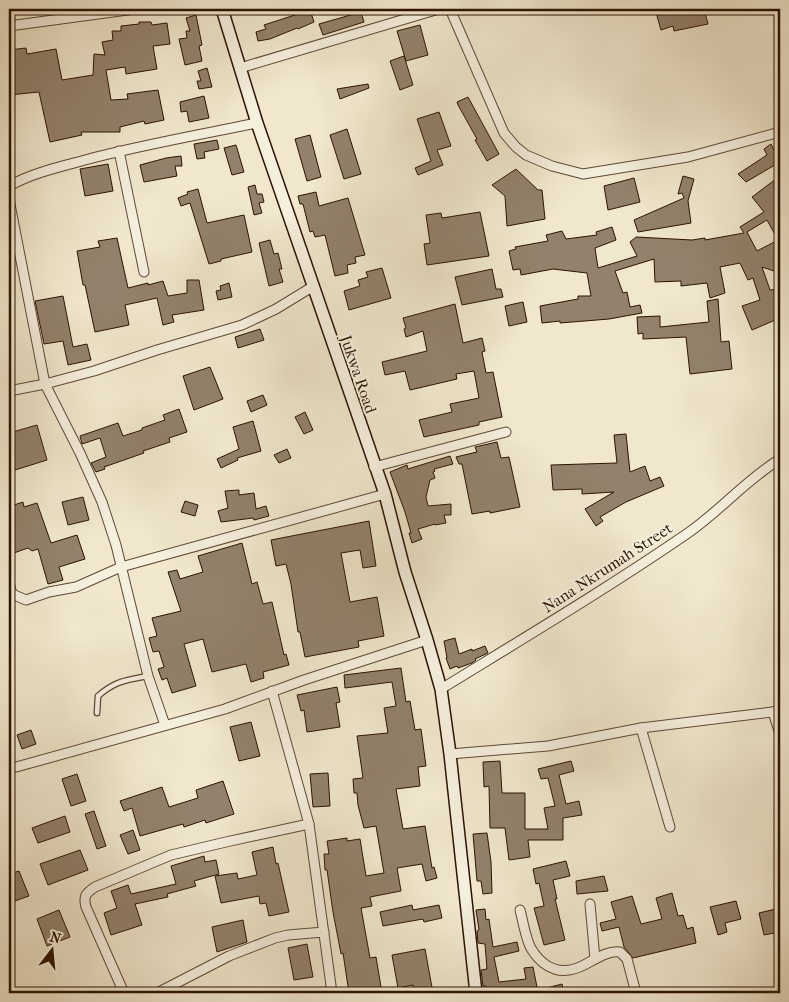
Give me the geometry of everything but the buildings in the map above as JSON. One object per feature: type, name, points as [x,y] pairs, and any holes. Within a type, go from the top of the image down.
[{"type":"main road","name":"Jukwa Road","points":[[222,9],[257,123],[384,494],[441,689],[450,754],[476,993]]},
{"type":"street","points":[[9,26],[136,9]]},
{"type":"street","points":[[240,68],[439,9]]},
{"type":"street","points":[[450,9],[504,133],[526,155],[552,166],[583,174],[688,157],[780,132]]},
{"type":"street","points":[[9,186],[19,180],[119,151],[257,123]]},
{"type":"street","points":[[119,151],[144,272]]},
{"type":"street","points":[[9,199],[45,384],[80,453],[102,502],[121,567],[148,676],[165,725]]},
{"type":"street","points":[[9,391],[94,371],[242,325],[276,309],[312,287]]},
{"type":"street","points":[[374,467],[506,432]]},
{"type":"street","name":"Nana Nkrumah Street","points":[[441,689],[626,576],[702,524],[744,486],[780,459]]},
{"type":"street","points":[[9,583],[12,594],[26,600],[49,592],[76,586],[121,567],[384,494]]},
{"type":"street","points":[[9,769],[224,709],[346,665],[428,640]]},
{"type":"street","points":[[272,692],[309,824],[332,993]]},
{"type":"street","points":[[450,754],[548,746],[641,728],[777,711],[780,734]]},
{"type":"street","points":[[641,728],[670,827]]},
{"type":"street","points":[[124,993],[86,907],[84,900],[86,893],[95,887],[171,856],[309,824]]},
{"type":"street","points":[[590,904],[595,959]]},
{"type":"street","points":[[520,910],[531,949],[546,967],[564,972],[608,954],[620,952],[627,959],[636,993]]},
{"type":"street","points":[[156,993],[229,956],[275,938],[324,932]]},
{"type":"lane","points":[[98,713],[98,696],[110,685],[128,679],[148,676]]}]
